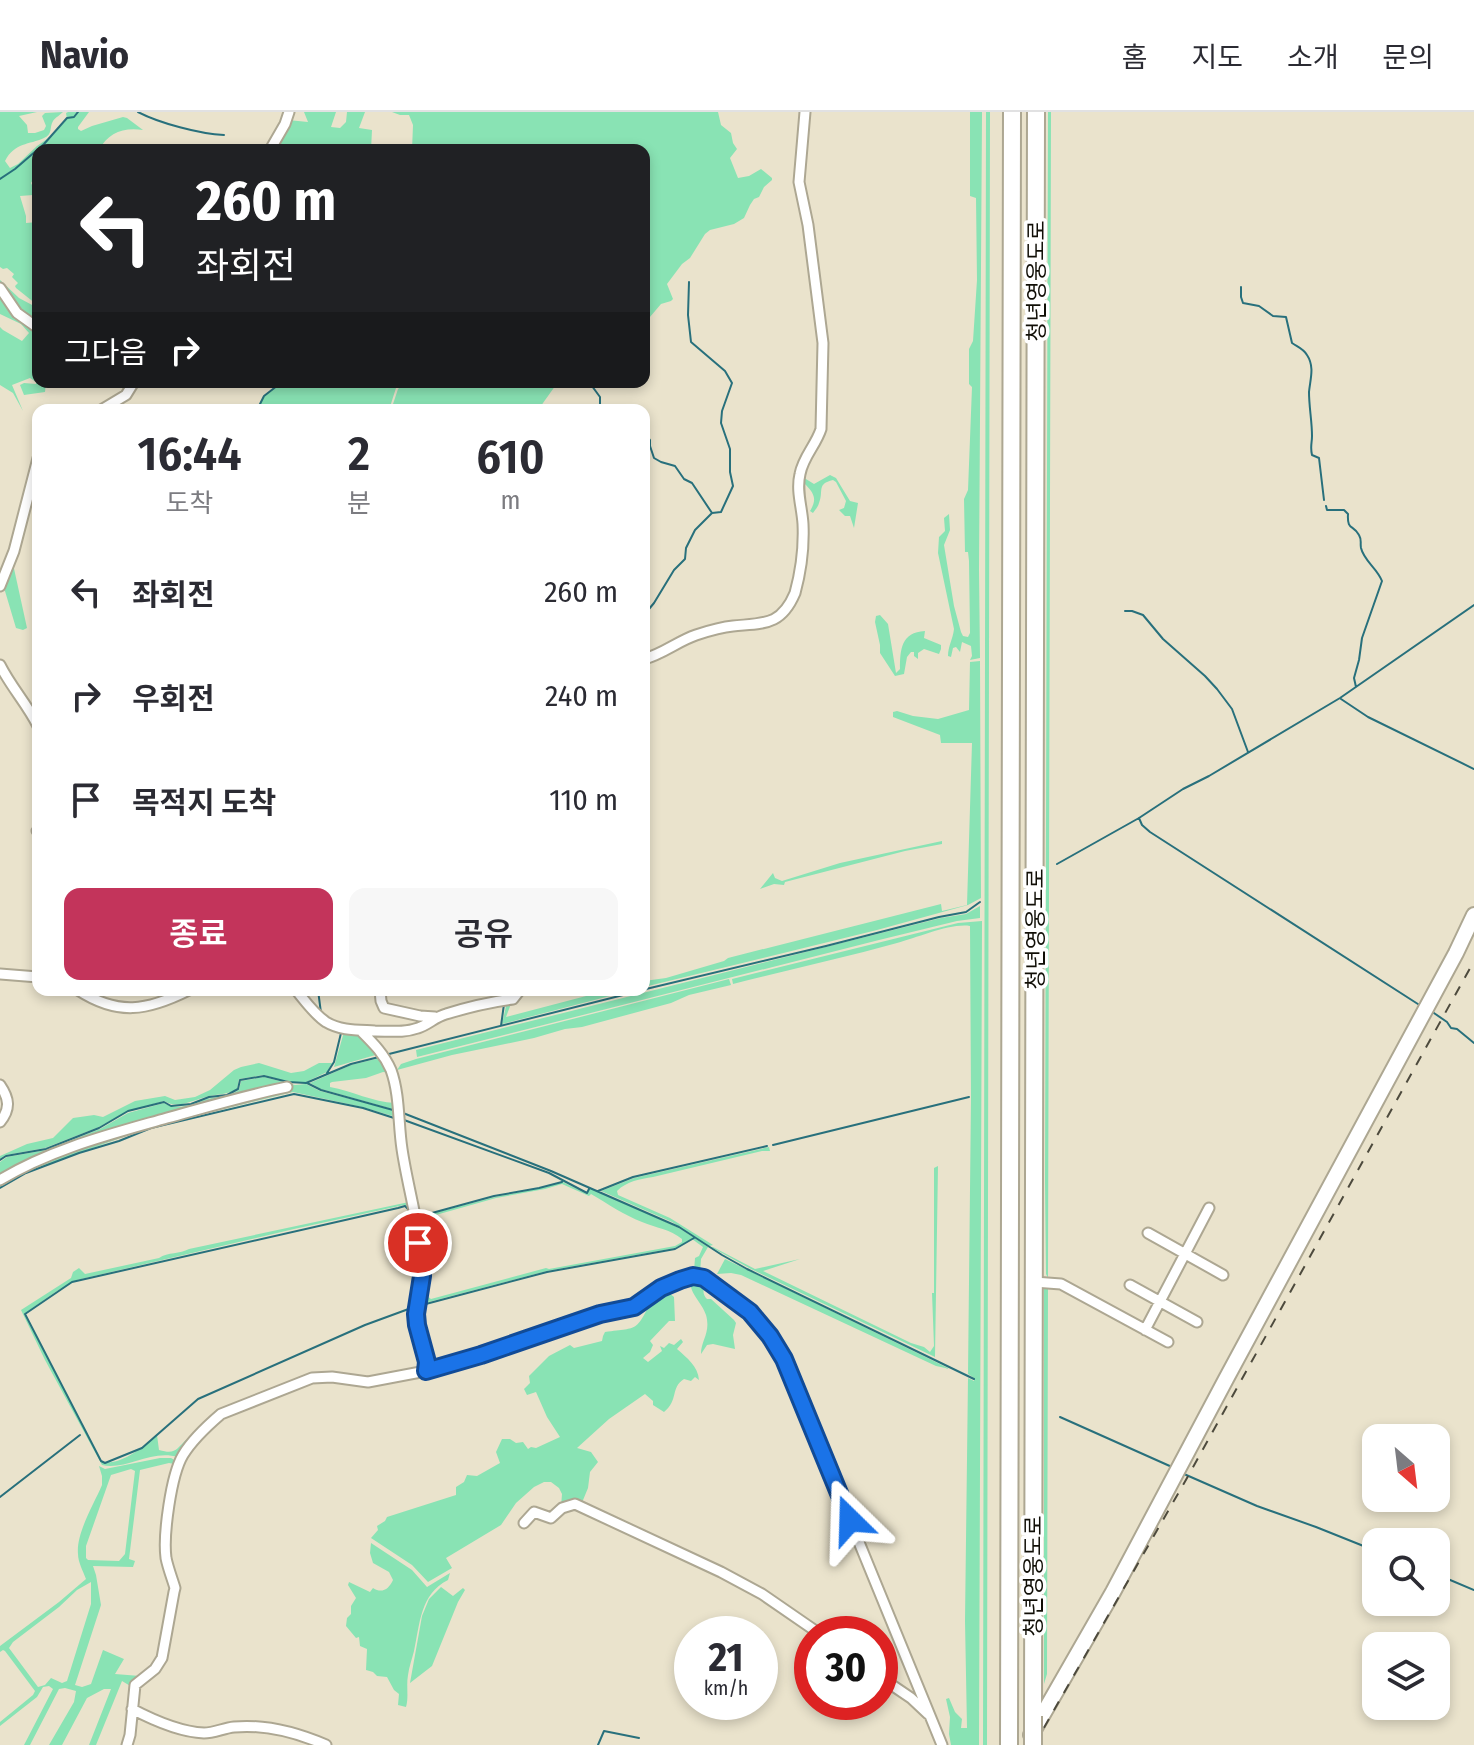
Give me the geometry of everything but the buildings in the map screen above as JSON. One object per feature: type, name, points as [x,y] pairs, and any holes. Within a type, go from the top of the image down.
[{"type":"highway","name":"청년영웅도로","points":[[1009,1745],[1012,112]]},
{"type":"highway","name":"청년영웅도로","points":[[1033,1745],[1036,112]]},
{"type":"main road","points":[[1025,1745],[1113,1592],[1474,915]]},
{"type":"street","points":[[273,144],[289,112]]},
{"type":"street","points":[[650,657],[695,635],[722,628],[762,625],[781,614],[795,593],[803,533],[799,475],[821,429],[824,356],[808,225],[799,182],[805,112]]},
{"type":"street","points":[[0,288],[17,313],[32,324]]},
{"type":"street","points":[[111,404],[126,395],[130,388]]},
{"type":"street","points":[[0,586],[14,551],[32,481]]},
{"type":"street","points":[[0,665],[32,715]]},
{"type":"street","points":[[0,974],[32,977]]},
{"type":"street","points":[[89,996],[106,1005],[133,1008],[156,1004],[175,996]]},
{"type":"street","points":[[301,996],[328,1023],[362,1032],[405,1031],[427,1024],[435,1017]]},
{"type":"street","points":[[381,996],[384,1008],[435,1017],[515,996]]},
{"type":"street","points":[[362,1032],[381,1051],[393,1077],[421,1263],[416,1314],[427,1362],[426,1371]]},
{"type":"street","points":[[0,1085],[9,1104],[7,1115],[0,1122]]},
{"type":"street","points":[[0,1180],[19,1169],[96,1139],[287,1087]]},
{"type":"street","points":[[1145,1330],[1209,1208]]},
{"type":"street","points":[[1148,1233],[1223,1275]]},
{"type":"street","points":[[127,1745],[135,1685],[155,1669],[162,1658],[175,1588],[166,1558],[165,1528],[180,1460],[221,1414],[312,1378],[332,1377],[368,1382],[426,1371],[481,1355],[600,1314],[634,1307],[661,1288],[693,1276],[704,1278],[722,1289],[759,1321],[784,1359],[942,1745]]},
{"type":"street","points":[[1034,1282],[1061,1284],[1168,1342]]},
{"type":"street","points":[[1130,1285],[1197,1322]]},
{"type":"street","points":[[524,1523],[534,1512],[551,1518],[562,1508],[575,1504],[721,1572],[794,1616]]},
{"type":"street","points":[[898,1689],[931,1717]]},
{"type":"street","points":[[132,1709],[165,1724],[195,1732],[255,1727],[293,1733],[326,1745]]},
{"type":"green space","points":[[0,112],[37,112],[19,116],[27,125],[28,133],[35,133],[46,126],[42,116],[45,113],[63,112],[53,121],[47,136],[18,147],[5,161],[10,168],[32,151],[32,195],[20,196],[26,223],[32,222],[32,301],[16,288],[18,283],[12,277],[14,274],[0,267]]},
{"type":"green space","points":[[68,112],[89,112],[78,127],[81,131],[123,117],[143,130],[117,132],[103,144],[40,144],[53,135],[67,119]]},
{"type":"green space","points":[[304,112],[336,112],[331,127],[340,128],[346,122],[347,112],[365,112],[359,128],[372,130],[371,144],[275,143],[288,120],[308,122]]},
{"type":"green space","points":[[392,112],[718,112],[721,125],[731,133],[737,149],[730,158],[738,178],[761,169],[772,180],[754,199],[744,218],[705,234],[690,258],[667,284],[673,299],[661,304],[650,317],[650,144],[412,144],[413,125],[409,115]]},
{"type":"green space","points":[[970,112],[982,114],[980,658],[970,660],[971,646],[962,642],[960,652],[953,648],[951,657],[948,656],[954,629],[938,553],[939,537],[945,531],[944,518],[949,514],[950,530],[944,545],[954,606],[961,632],[968,637],[969,561],[968,552],[965,552],[964,499],[968,490],[972,387],[969,384],[969,349],[973,341],[977,280],[976,198],[970,196]]},
{"type":"green space","points":[[986,112],[990,112],[987,1745],[983,1745]]},
{"type":"green space","points":[[1048,112],[1051,112],[1048,1278],[1045,1181]]},
{"type":"green space","points":[[0,280],[19,298],[32,305],[32,323],[24,318],[0,286]]},
{"type":"green space","points":[[0,290],[32,324],[32,379],[12,385],[23,411],[13,393],[0,385],[0,327],[22,341],[29,333],[21,324],[0,314]]},
{"type":"green space","points":[[32,384],[32,388],[45,388],[45,392],[24,395],[20,385]]},
{"type":"green space","points":[[275,388],[396,388],[391,404],[260,404],[264,396]]},
{"type":"green space","points":[[554,388],[542,404],[393,404],[398,389]]},
{"type":"green space","points":[[830,475],[836,478],[850,501],[858,503],[854,528],[850,516],[839,510],[844,508],[846,501],[833,480],[822,486],[818,506],[813,513],[810,511],[814,498],[801,476],[814,484]]},
{"type":"green space","points":[[13,564],[27,628],[23,630],[16,628],[2,581]]},
{"type":"green space","points":[[880,615],[888,624],[896,673],[900,669],[904,643],[917,632],[925,631],[924,638],[941,645],[939,654],[924,649],[918,653],[918,659],[911,652],[904,674],[895,676],[880,653],[875,622],[876,616]]},
{"type":"green space","points":[[980,661],[981,898],[968,905],[877,930],[650,986],[650,980],[728,958],[941,904],[942,911],[967,905],[972,743],[941,743],[940,735],[893,717],[893,712],[938,719],[969,710],[970,662]]},
{"type":"green space","points":[[942,841],[942,844],[760,889],[773,873],[775,878],[782,881],[840,863]]},
{"type":"green space","points":[[980,906],[980,918],[879,940],[417,1057],[416,1050],[631,996],[650,996],[650,991],[966,914]]},
{"type":"green space","points":[[982,921],[979,1745],[951,1745],[946,1699],[949,1698],[962,1719],[961,1728],[967,1728],[968,1378],[974,1381],[968,1374],[970,926],[943,929],[733,984],[732,979],[958,923]]},
{"type":"green space","points":[[729,979],[731,985],[689,995],[671,1003],[397,1070],[401,1064],[416,1059]]},
{"type":"green space","points":[[586,996],[610,996],[502,1024],[507,1002],[512,1001],[506,1017]]},
{"type":"green space","points":[[344,1032],[359,1034],[379,1054],[334,1067]]},
{"type":"green space","points":[[380,1058],[390,1073],[332,1082],[330,1087],[395,1103],[396,1110],[321,1089],[310,1083],[351,1065]]},
{"type":"green space","points":[[259,1063],[291,1073],[304,1071],[319,1063],[332,1063],[327,1072],[306,1082],[288,1082],[264,1075],[239,1079],[237,1089],[230,1092],[181,1104],[164,1101],[128,1111],[99,1127],[45,1148],[6,1155],[0,1159],[0,1156],[27,1144],[53,1138],[73,1118],[103,1117],[135,1101],[165,1096],[175,1100],[195,1097],[210,1090],[234,1070]]},
{"type":"green space","points":[[264,1077],[295,1085],[306,1084],[320,1091],[396,1111],[396,1117],[293,1092],[151,1127],[26,1172],[0,1187],[0,1182],[23,1169],[96,1140],[287,1088],[287,1085],[95,1137],[37,1159],[0,1178],[0,1162],[7,1157],[46,1150],[100,1129],[128,1113],[164,1103],[180,1107],[227,1095],[239,1090],[241,1081]]},
{"type":"green space","points":[[769,1147],[770,1151],[634,1181],[617,1191],[618,1195],[670,1218],[713,1245],[709,1246],[672,1222],[601,1191],[634,1178]]},
{"type":"green space","points":[[938,1166],[935,1357],[751,1269],[711,1247],[755,1269],[800,1259],[763,1271],[930,1352],[934,1346],[934,1168]]},
{"type":"green space","points":[[563,1182],[587,1194],[590,1188],[598,1191],[679,1228],[708,1247],[701,1259],[700,1273],[631,1304],[664,1283],[694,1271],[695,1258],[703,1247],[692,1239],[675,1248],[547,1271],[421,1304],[424,1288],[431,1299],[546,1268],[675,1246],[682,1242],[673,1233],[635,1219],[591,1194],[589,1196],[562,1184],[496,1198],[418,1220],[419,1217],[495,1197]]},
{"type":"green space","points":[[409,1202],[409,1207],[404,1205],[294,1229],[77,1280],[24,1314],[102,1462],[124,1458],[157,1435],[159,1450],[172,1451],[198,1433],[178,1457],[158,1456],[120,1465],[102,1465],[21,1310],[71,1278],[79,1268],[85,1274]]},
{"type":"green space","points":[[725,1259],[950,1369],[936,1366],[741,1275],[717,1274]]},
{"type":"green space","points":[[690,1280],[706,1283],[705,1297],[736,1323],[733,1335],[735,1349],[713,1344],[707,1345],[701,1354],[707,1321]]},
{"type":"green space","points":[[1048,1287],[1047,1674],[1044,1684],[1044,1289]]},
{"type":"green space","points":[[669,1293],[674,1297],[675,1321],[669,1321],[650,1341],[653,1345],[643,1358],[648,1362],[662,1351],[660,1346],[674,1345],[681,1339],[683,1342],[677,1349],[694,1366],[699,1380],[695,1377],[691,1381],[684,1379],[664,1412],[653,1405],[645,1394],[609,1419],[577,1448],[591,1452],[598,1462],[590,1472],[581,1505],[561,1507],[562,1494],[551,1482],[534,1487],[516,1503],[501,1525],[446,1558],[452,1568],[428,1582],[412,1565],[371,1538],[378,1530],[377,1526],[387,1517],[456,1495],[456,1487],[464,1482],[467,1475],[477,1476],[500,1463],[496,1452],[502,1439],[523,1442],[528,1449],[560,1437],[536,1392],[527,1395],[524,1389],[530,1383],[529,1376],[549,1356],[570,1345],[574,1348],[602,1341],[605,1332],[635,1326],[652,1301],[658,1302]]},
{"type":"green space","points":[[160,1458],[176,1461],[174,1464],[140,1470],[129,1559],[135,1561],[133,1567],[93,1566],[101,1605],[75,1685],[82,1687],[91,1684],[103,1650],[124,1659],[115,1674],[140,1676],[132,1687],[122,1681],[96,1745],[89,1745],[111,1689],[104,1689],[87,1698],[62,1745],[49,1745],[74,1702],[76,1691],[59,1689],[30,1745],[24,1745],[53,1689],[43,1687],[37,1697],[0,1726],[0,1722],[35,1691],[5,1651],[0,1652],[0,1646],[86,1579],[78,1546],[102,1485],[99,1466],[105,1469]],"holes":[[[131,1469],[135,1471],[125,1554],[119,1561],[88,1560],[86,1546],[111,1475]],[[91,1582],[91,1604],[67,1681],[62,1683],[51,1678],[38,1687],[9,1648],[77,1590]]]},
{"type":"green space","points":[[371,1543],[412,1570],[427,1587],[450,1573],[448,1580],[432,1593],[420,1620],[408,1672],[406,1707],[398,1705],[399,1694],[387,1677],[366,1670],[367,1649],[360,1646],[359,1637],[356,1638],[346,1626],[356,1598],[349,1582],[370,1592],[373,1588],[385,1590],[393,1580],[389,1572],[373,1563]]},
{"type":"green space","points":[[441,1587],[453,1596],[463,1588],[465,1590],[432,1666],[410,1683],[422,1616],[429,1599]]},
{"type":"waterway","points":[[44,144],[67,118],[74,117],[78,112]]},
{"type":"waterway","points":[[138,112],[180,127],[224,135]]},
{"type":"waterway","points":[[0,179],[32,154]]},
{"type":"waterway","points":[[689,282],[691,342],[725,371],[732,383],[721,423],[730,449],[733,486],[721,512],[712,513]]},
{"type":"waterway","points":[[1241,287],[1243,303],[1259,306],[1273,316],[1286,317],[1292,343],[1304,351],[1309,360],[1311,450],[1312,455],[1319,458],[1324,500]]},
{"type":"waterway","points":[[260,404],[274,388]]},
{"type":"waterway","points":[[593,388],[600,397],[600,404]]},
{"type":"waterway","points":[[650,440],[650,446]]},
{"type":"waterway","points":[[650,446],[654,458],[675,466],[684,479],[692,483],[712,513],[695,530],[686,548],[685,559],[674,570],[650,608]]},
{"type":"waterway","points":[[1326,506],[1327,510],[1344,510],[1348,514],[1349,525],[1360,537],[1363,553],[1382,581],[1362,638],[1354,678],[1356,687]]},
{"type":"waterway","points":[[1057,864],[1340,698],[1474,605]]},
{"type":"waterway","points":[[1125,611],[1143,615],[1163,639],[1217,689],[1232,709],[1248,752]]},
{"type":"waterway","points":[[1341,699],[1368,717],[1474,769]]},
{"type":"waterway","points":[[1139,818],[1150,832],[1421,1006]]},
{"type":"waterway","points":[[650,988],[966,912],[980,902]]},
{"type":"waterway","points":[[319,996],[321,1013]]},
{"type":"waterway","points":[[389,1054],[619,996]]},
{"type":"waterway","points":[[501,1026],[504,1004]]},
{"type":"waterway","points":[[1431,1011],[1474,1043]]},
{"type":"waterway","points":[[327,1073],[334,1062],[341,1033]]},
{"type":"waterway","points":[[0,1160],[6,1156],[46,1149],[99,1128],[128,1111],[164,1102],[171,1106],[191,1104],[209,1097],[227,1095],[238,1089],[240,1080],[264,1076],[306,1083],[351,1064],[379,1057]]},
{"type":"waterway","points":[[307,1083],[321,1090],[393,1110]]},
{"type":"waterway","points":[[0,1188],[26,1173],[151,1128],[294,1094],[363,1108],[394,1118]]},
{"type":"waterway","points":[[773,1145],[969,1097]]},
{"type":"waterway","points":[[403,1113],[551,1171],[679,1227],[747,1269],[974,1379]]},
{"type":"waterway","points":[[404,1120],[549,1173],[587,1193],[589,1189]]},
{"type":"waterway","points":[[598,1191],[633,1177],[767,1146]]},
{"type":"waterway","points":[[421,1216],[562,1182]]},
{"type":"waterway","points":[[411,1212],[405,1206],[72,1282],[25,1314],[101,1461],[105,1463],[142,1448],[198,1399],[365,1325],[414,1307]]},
{"type":"waterway","points":[[422,1305],[547,1272],[675,1249],[694,1238]]},
{"type":"waterway","points":[[1060,1417],[1172,1467]]},
{"type":"waterway","points":[[0,1497],[80,1435]]},
{"type":"waterway","points":[[1184,1474],[1257,1506],[1362,1545]]},
{"type":"waterway","points":[[1450,1580],[1474,1590]]},
{"type":"waterway","points":[[598,1745],[604,1731],[639,1738]]},
{"type":"railway","points":[[1034,1745],[1187,1478],[1474,961]]},
{"type":"route","points":[[418,1243],[422,1276],[416,1314],[427,1362],[426,1371],[600,1314],[634,1307],[661,1288],[693,1276],[704,1278],[722,1289],[759,1321],[784,1359],[850,1520]]}]
